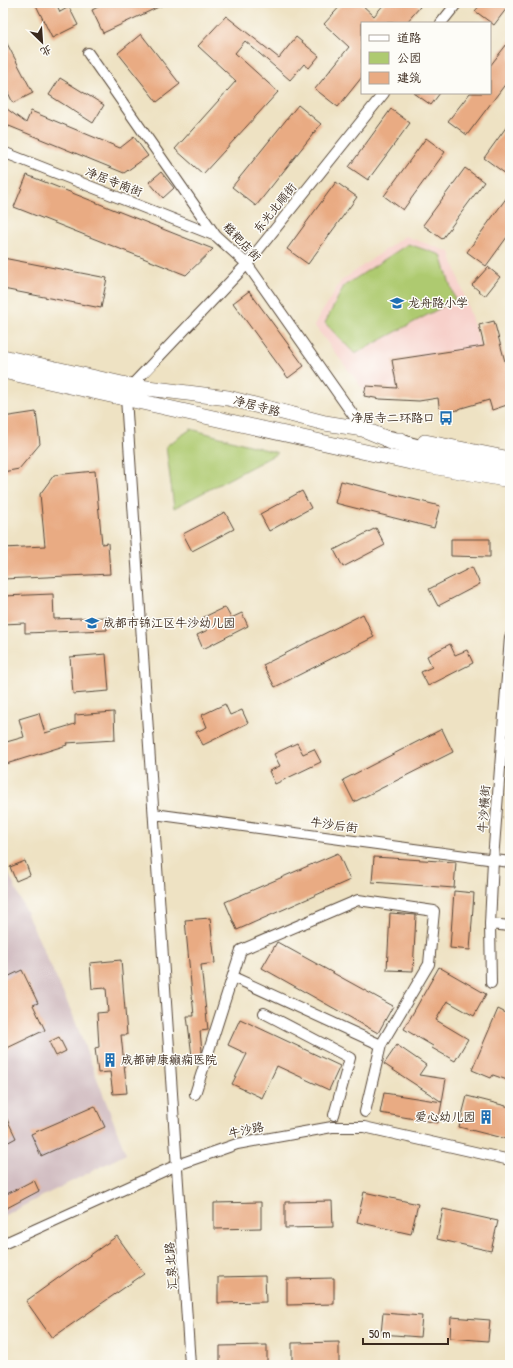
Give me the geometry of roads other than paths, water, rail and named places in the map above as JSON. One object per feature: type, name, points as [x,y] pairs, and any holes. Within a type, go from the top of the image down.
[{"type":"highway","points":[[390,440],[412,447],[510,471]]},
{"type":"main road","name":"净居寺路","points":[[3,357],[128,392],[415,463],[510,480]]},
{"type":"main road","name":"净居寺路","points":[[3,371],[128,392],[228,398],[325,423],[363,429],[390,440],[420,441],[510,459]]},
{"type":"street","points":[[442,22],[457,3]]},
{"type":"street","name":"糍粑店街","points":[[88,53],[216,236],[247,264],[363,429]]},
{"type":"street","name":"东光北顺街","points":[[128,392],[247,264],[383,94]]},
{"type":"street","name":"净居寺南街","points":[[3,152],[216,236]]},
{"type":"street","name":"汇泉北路","points":[[128,392],[190,1365]]},
{"type":"street","name":"牛沙横街","points":[[491,983],[490,924],[493,860],[510,637]]},
{"type":"street","name":"牛沙后街","points":[[154,814],[510,862]]},
{"type":"street","points":[[195,1094],[241,950],[358,900],[434,911],[429,964],[381,1045],[365,1112]]},
{"type":"street","points":[[490,924],[510,926]]},
{"type":"street","points":[[233,977],[381,1045]]},
{"type":"street","points":[[264,1013],[350,1058],[334,1114]]},
{"type":"street","name":"牛沙路","points":[[3,1244],[177,1165],[237,1144],[339,1127],[364,1127],[510,1160]]},
{"type":"place","name":"龙舟路小学","points":[[397,303]]},
{"type":"place","name":"净居寺二环路口","points":[[446,418]]},
{"type":"place","name":"成都市锦江区牛沙幼儿园","points":[[92,623]]},
{"type":"place","name":"成都神康癫痫医院","points":[[110,1060]]},
{"type":"place","name":"爱心幼儿园","points":[[486,1117]]}]
